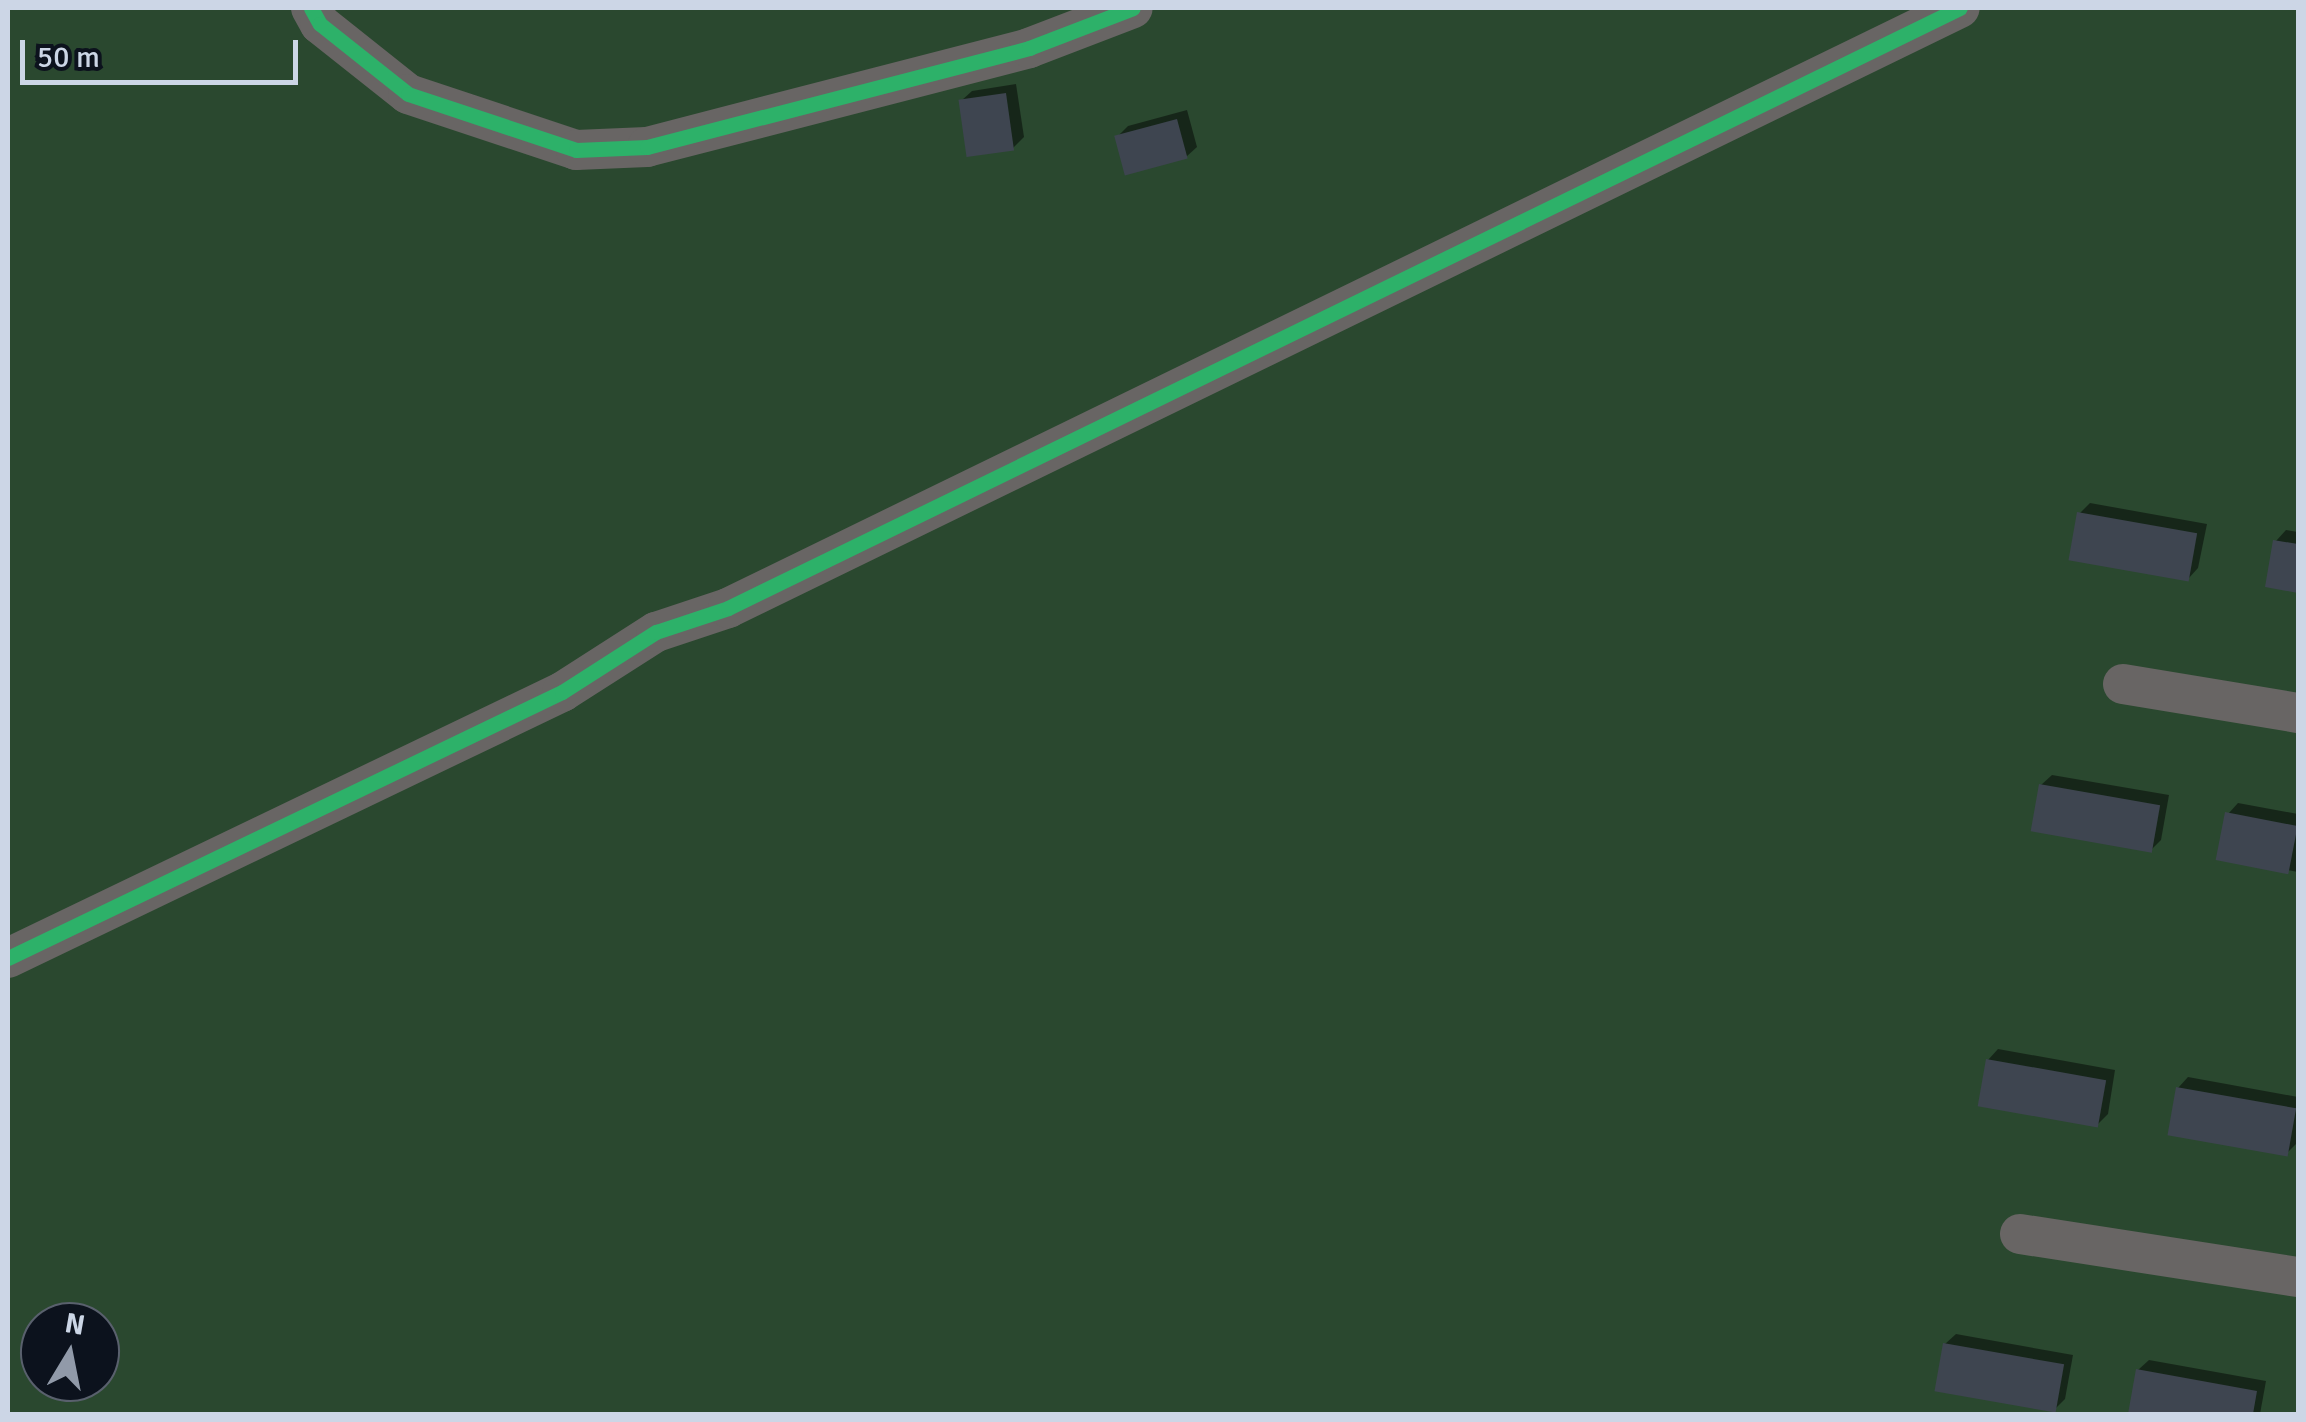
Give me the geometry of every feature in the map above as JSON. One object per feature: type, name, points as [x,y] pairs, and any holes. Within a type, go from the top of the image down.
[{"type":"street","points":[[311,8],[320,24],[408,94],[576,150],[647,146],[1028,48],[1086,16],[1133,8]]},
{"type":"street","points":[[8,958],[562,692],[656,632],[728,608],[1960,8]]},
{"type":"street","points":[[2123,684],[2298,713]]},
{"type":"street","points":[[2020,1234],[2298,1277]]},
{"type":"green space","points":[[8,8],[2298,8],[2298,1414],[8,1414]]},
{"type":"building","points":[[1006,93],[1014,150],[967,157],[958,100]]},
{"type":"building","points":[[1177,119],[1188,159],[1125,175],[1114,136]]},
{"type":"building","points":[[2077,512],[2197,533],[2189,581],[2068,560]]},
{"type":"building","points":[[2273,540],[2298,544],[2298,593],[2265,587]]},
{"type":"building","points":[[2039,784],[2160,805],[2152,853],[2031,831]]},
{"type":"building","points":[[2225,812],[2298,826],[2288,874],[2216,860]]},
{"type":"building","points":[[1986,1059],[2106,1080],[2098,1127],[1978,1106]]},
{"type":"building","points":[[2176,1087],[2296,1108],[2288,1156],[2167,1135]]},
{"type":"building","points":[[1943,1343],[2064,1364],[2056,1413],[1934,1391]]},
{"type":"building","points":[[2136,1369],[2257,1391],[2253,1414],[2128,1414]]},
{"type":"cycle path","points":[[311,8],[320,24],[408,94],[576,150],[647,147],[1029,48],[1133,8]]},
{"type":"cycle path","points":[[8,958],[562,692],[656,632],[728,608],[1960,8]]}]
